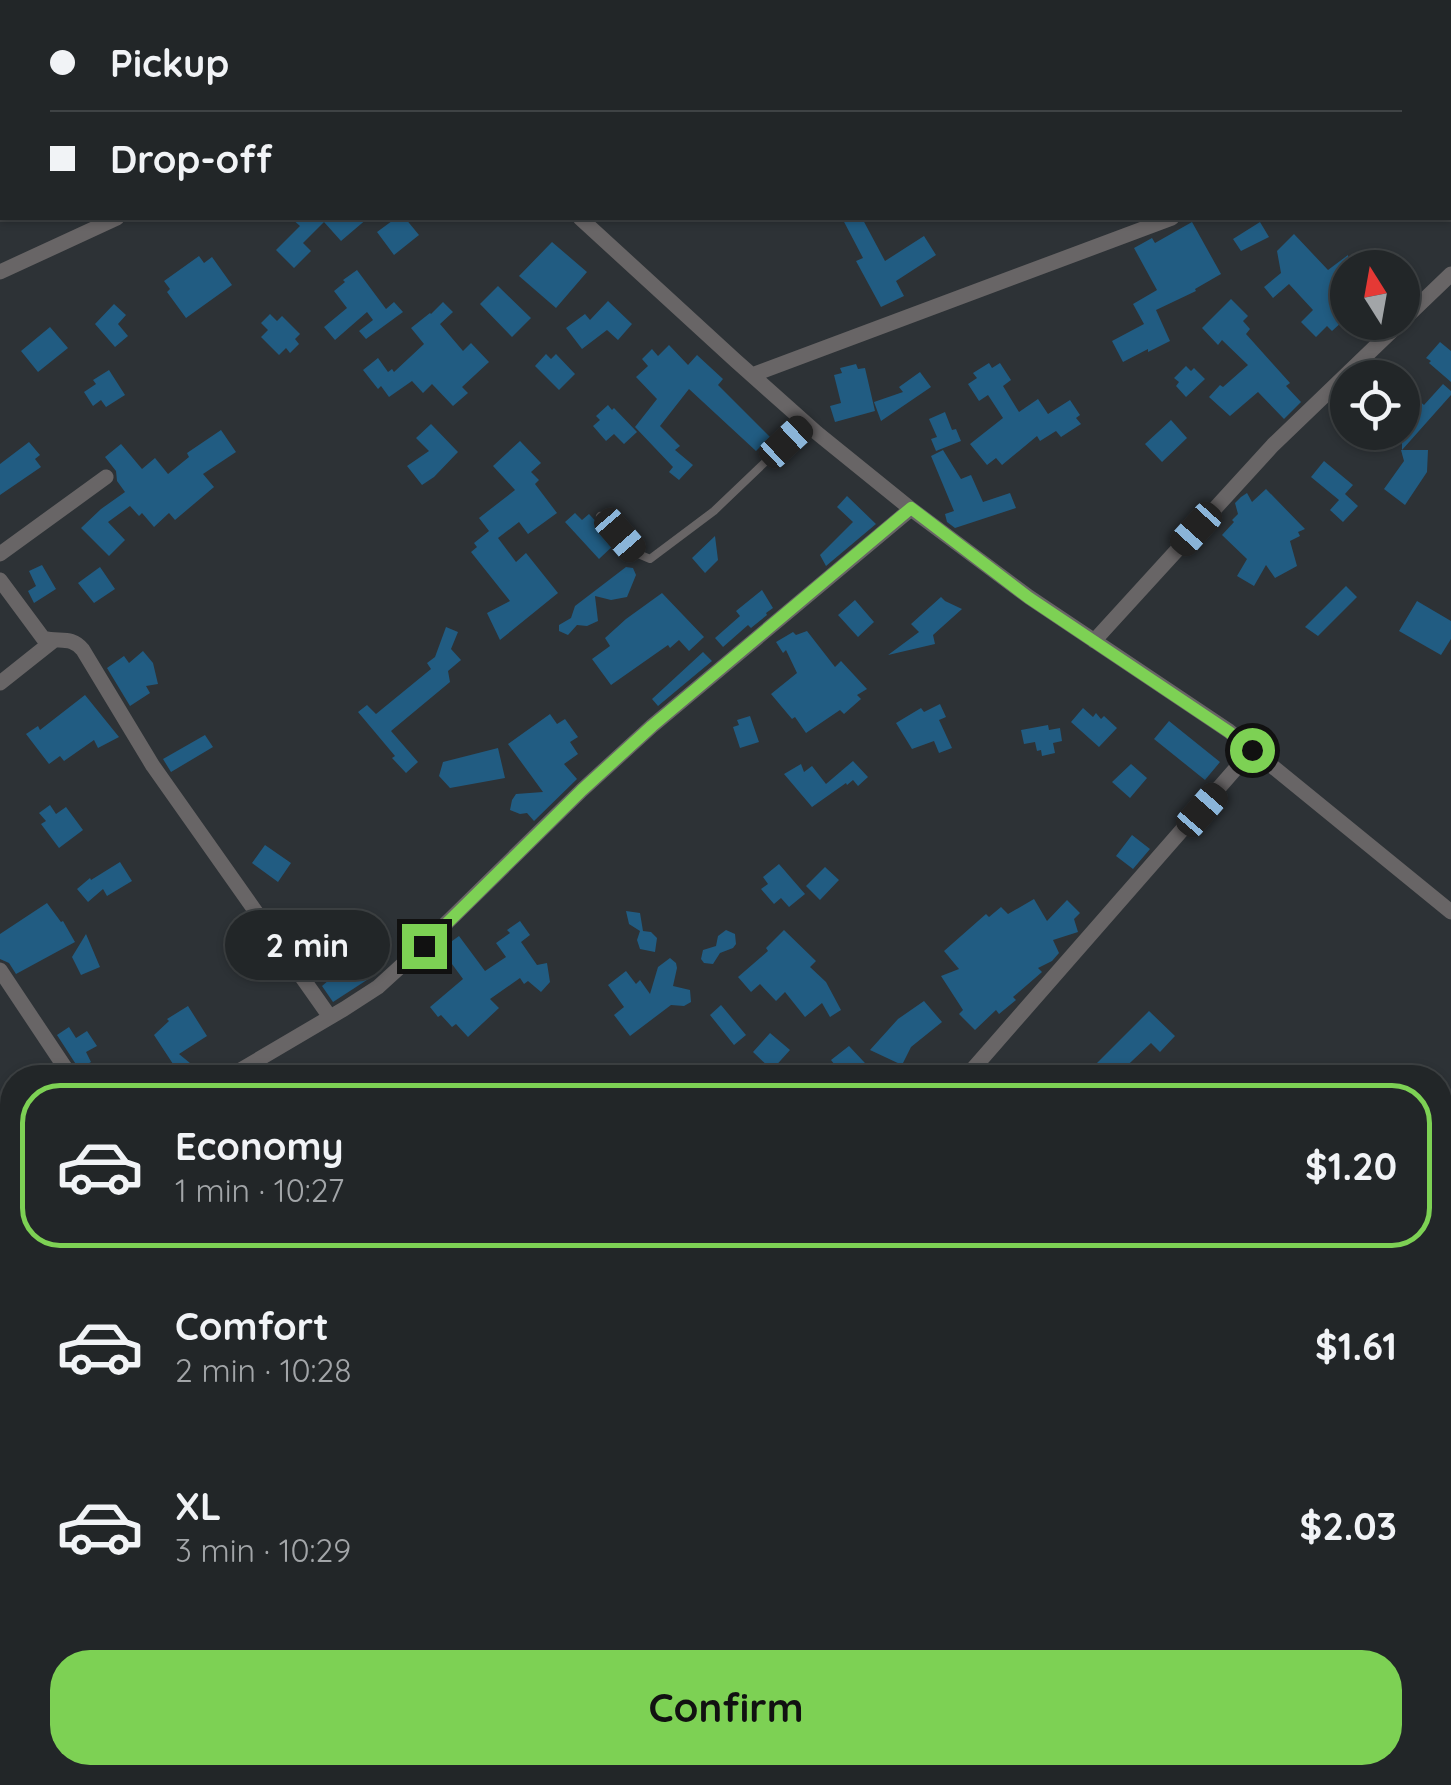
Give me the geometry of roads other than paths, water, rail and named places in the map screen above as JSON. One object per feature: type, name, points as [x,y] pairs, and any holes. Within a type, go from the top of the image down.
[{"type":"street","points":[[0,272],[114,220]]},
{"type":"street","points":[[582,220],[806,423],[911,508],[1029,598],[1229,732],[1451,912]]},
{"type":"street","points":[[752,375],[1167,220]]},
{"type":"street","points":[[1420,304],[1451,274]]},
{"type":"street","points":[[1094,641],[1273,445],[1383,340]]},
{"type":"street","points":[[0,554],[106,477]]},
{"type":"street","points":[[248,1065],[378,986],[652,726],[911,508]]},
{"type":"street","points":[[0,580],[43,638],[67,639],[83,650],[153,766],[330,1017]]},
{"type":"street","points":[[0,683],[53,641]]},
{"type":"street","points":[[976,1065],[1252,750]]},
{"type":"street","points":[[0,970],[63,1065]]},
{"type":"lane","points":[[600,516],[636,552],[650,560],[714,511],[806,423]]}]
